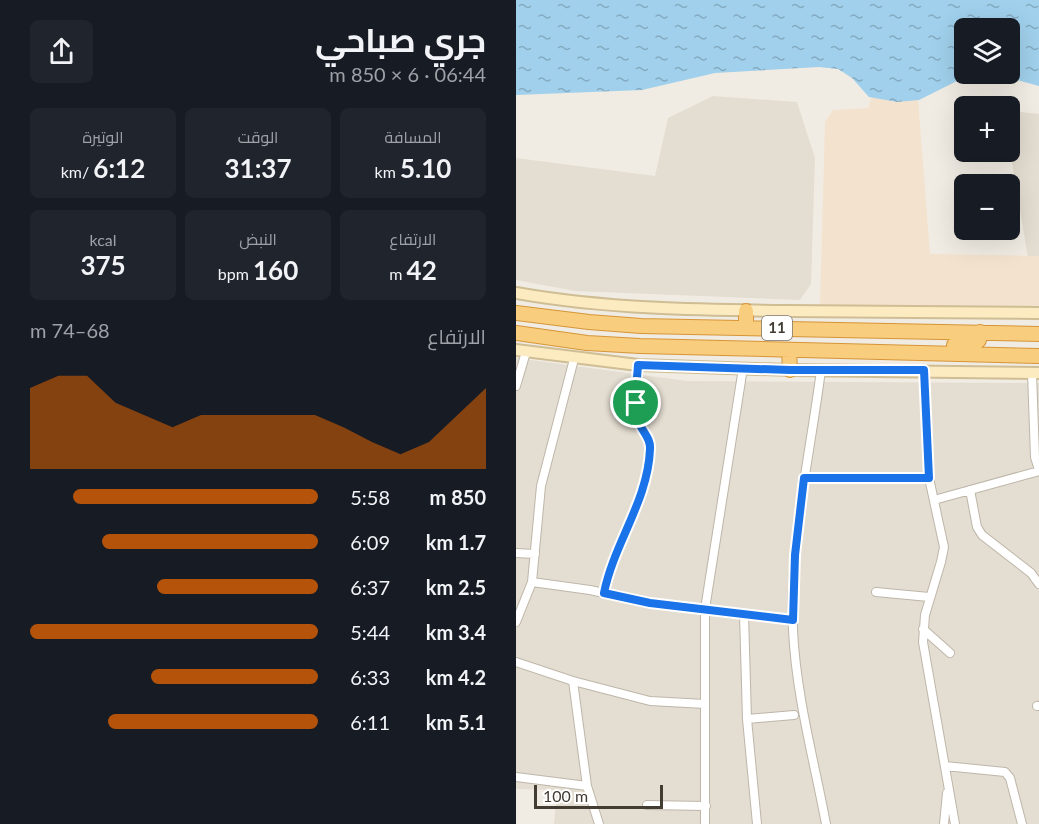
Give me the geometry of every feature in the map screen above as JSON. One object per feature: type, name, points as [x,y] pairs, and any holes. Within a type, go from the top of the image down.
[{"type":"highway","points":[[746,310],[746,328]]},
{"type":"highway","name":"11","points":[[516,313],[630,325],[1039,334]]},
{"type":"highway","points":[[823,351],[868,344],[972,345],[978,342],[980,332]]},
{"type":"highway","name":"11","points":[[516,333],[608,344],[789,351],[1039,356]]},
{"type":"highway","points":[[1010,355],[1010,347],[1014,342],[1039,341]]},
{"type":"highway","points":[[789,351],[790,370]]},
{"type":"main road","points":[[516,293],[603,304],[746,310],[1039,313]]},
{"type":"main road","points":[[521,351],[638,365],[790,370],[1036,373]]},
{"type":"street","points":[[516,386],[521,351]]},
{"type":"street","points":[[516,622],[532,582],[541,486],[574,359]]},
{"type":"street","points":[[604,593],[616,555],[644,489],[647,472],[650,441],[641,428],[636,414],[638,365]]},
{"type":"street","points":[[705,824],[705,609],[743,368]]},
{"type":"street","points":[[821,370],[804,478],[795,555],[793,620],[796,669],[826,824]]},
{"type":"street","points":[[924,370],[929,478],[944,547],[942,562],[929,597],[923,629],[927,668],[955,824]]},
{"type":"street","points":[[934,500],[1039,470],[1035,457],[1036,373]]},
{"type":"street","points":[[804,478],[929,478]]},
{"type":"street","points":[[970,490],[977,527],[982,535],[1024,567],[1039,584]]},
{"type":"street","points":[[516,553],[535,554]]},
{"type":"street","points":[[532,582],[650,603],[793,620]]},
{"type":"street","points":[[876,592],[929,597]]},
{"type":"street","points":[[744,614],[747,719],[757,824]]},
{"type":"street","points":[[923,629],[950,653]]},
{"type":"street","points":[[516,662],[573,681],[650,701],[705,704]]},
{"type":"street","points":[[573,681],[587,786],[599,824]]},
{"type":"street","points":[[747,719],[794,715]]},
{"type":"street","points":[[945,766],[1005,772],[1010,778],[1022,824]]},
{"type":"street","points":[[516,777],[587,786]]},
{"type":"street","points":[[944,824],[948,783]]},
{"type":"street","points":[[647,805],[706,806]]},
{"type":"shaded area","points":[[874,91],[918,98],[930,254],[1039,256],[1039,310],[820,306],[825,122],[833,110],[868,108]]},
{"type":"shaded area","points":[[713,96],[797,102],[815,158],[811,284],[800,300],[575,291],[516,280],[516,158],[655,176],[668,118]]},
{"type":"shaded area","points":[[1020,112],[1039,114],[1039,266],[1029,264],[1020,210],[1020,174],[1014,174],[1012,162],[1020,162]]},
{"type":"shaded area","points":[[516,358],[687,381],[1039,383],[1039,824],[554,824],[557,790],[516,789]]},
{"type":"water","points":[[516,0],[1039,0],[1039,86],[1020,81],[1020,18],[954,18],[954,82],[919,100],[897,102],[869,97],[852,78],[838,69],[819,67],[715,73],[642,90],[516,95]]},
{"type":"route","points":[[638,365],[790,370],[924,370],[929,478],[804,478],[795,555],[793,620],[650,603],[604,593],[619,546],[644,489],[647,472],[651,447],[648,437],[638,423],[636,403],[638,365]]}]
